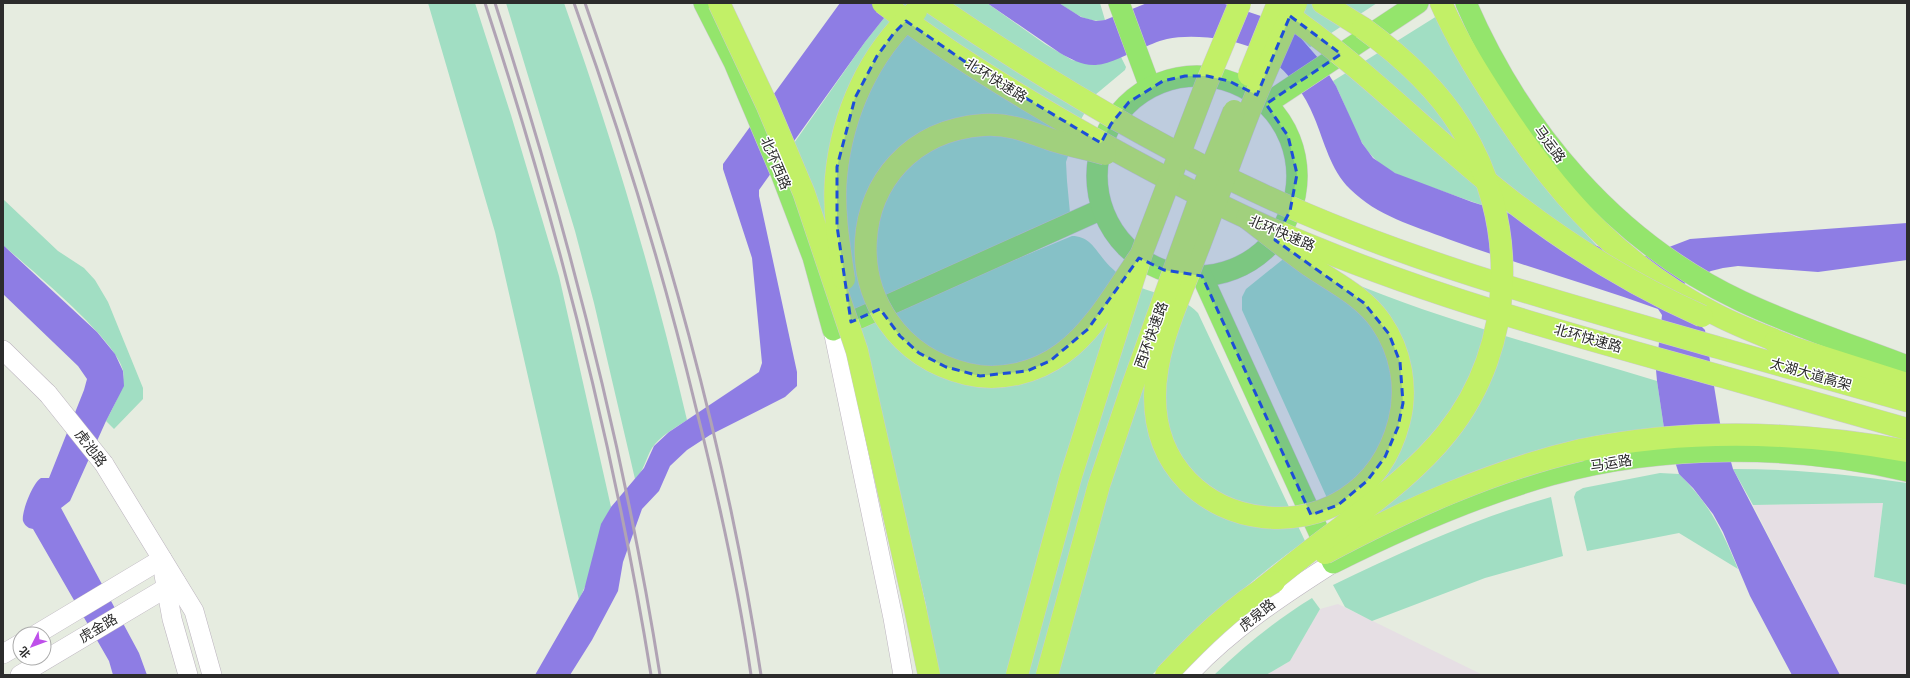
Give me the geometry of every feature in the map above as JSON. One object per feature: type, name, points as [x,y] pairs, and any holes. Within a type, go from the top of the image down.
[{"type":"highway","points":[[718,3],[768,105],[804,193],[856,351]]},
{"type":"highway","name":"北环快速路","points":[[882,3],[967,63],[1136,163],[1247,218],[1322,250],[1482,307],[1720,376]]},
{"type":"highway","points":[[927,3],[900,27],[877,56],[855,98],[840,148],[836,177],[837,219],[842,264],[856,351],[929,675]]},
{"type":"highway","name":"北环快速路","points":[[932,3],[1060,87],[1148,137],[1260,194],[1324,221],[1423,258],[1533,293],[1716,346]]},
{"type":"highway","points":[[1017,675],[1071,476],[1141,255],[1205,87],[1240,3]]},
{"type":"highway","points":[[1270,3],[1329,44],[1368,76],[1492,186],[1528,213],[1628,279],[1673,303],[1704,312]]},
{"type":"highway","name":"西环快速路","points":[[1047,675],[1099,485],[1131,390],[1205,184],[1278,3]]},
{"type":"highway","points":[[1247,218],[1310,266],[1353,294],[1364,303],[1387,331],[1400,362],[1403,389],[1401,414],[1395,437],[1385,457],[1367,482],[1350,496],[1330,508],[1303,517],[1274,519],[1245,514],[1217,503],[1201,492],[1180,470],[1168,451],[1158,426],[1155,397],[1160,351],[1252,106],[1296,3]]},
{"type":"highway","points":[[1166,675],[1208,634],[1262,589],[1380,498],[1442,439],[1460,415],[1481,376],[1494,339],[1501,305],[1503,274],[1499,220],[1484,171],[1466,135],[1437,94],[1405,62],[1363,28],[1323,3]]},
{"type":"highway","points":[[1442,3],[1466,51],[1492,95],[1537,161],[1562,193],[1601,235],[1630,260],[1704,312],[1734,329],[1907,384]]},
{"type":"highway","points":[[1136,163],[1013,127],[985,125],[952,131],[915,149],[901,160],[887,177],[876,197],[869,218],[866,254],[868,276],[874,298],[885,317],[900,336],[919,353],[946,367],[971,375],[988,377],[1027,371],[1064,353],[1088,329],[1141,255]]},
{"type":"highway","name":"太湖大道高架","points":[[1716,346],[1907,401]]},
{"type":"highway","name":"太湖大道高架","points":[[1720,376],[1907,429]]},
{"type":"highway","points":[[1262,589],[1305,564],[1384,522],[1512,469],[1547,458],[1613,444],[1682,436],[1733,444],[1804,436],[1907,451]]},
{"type":"main road","name":"北环西路","points":[[704,3],[734,62],[781,173],[814,257],[833,330]]},
{"type":"main road","points":[[1274,99],[1282,125],[1293,148],[1297,174],[1296,186],[1290,212],[1279,234],[1256,257],[1227,272],[1202,276],[1177,274],[1152,265],[1141,259],[1118,237],[1102,209],[1097,180],[1097,165],[1104,137],[1119,112],[1129,102],[1150,87],[1174,78],[1207,76],[1239,85],[1254,94],[1274,99],[1418,3]]},
{"type":"main road","name":"马运路","points":[[1466,3],[1500,71],[1537,127],[1583,187],[1626,227],[1663,256],[1712,286],[1741,301],[1907,366]]},
{"type":"main road","points":[[1120,6],[1150,87]]},
{"type":"main road","points":[[902,675],[893,618],[833,330],[1102,209]]},
{"type":"main road","points":[[1202,276],[1333,563]]},
{"type":"main road","name":"虎池路","points":[[3,350],[48,394],[104,464],[162,560],[171,584],[172,619],[188,675]]},
{"type":"main road","name":"马运路","points":[[1333,563],[1385,537],[1440,513],[1514,485],[1552,474],[1666,454],[1733,444],[1776,452],[1827,456],[1907,471]]},
{"type":"main road","name":"虎金路","points":[[51,626],[162,560]]},
{"type":"main road","name":"虎泉路","points":[[1188,675],[1257,614],[1281,596],[1333,563]]},
{"type":"main road","name":"虎池路","points":[[171,584],[194,611],[212,675]]},
{"type":"main road","name":"虎金路","points":[[20,675],[171,584]]},
{"type":"main road","points":[[3,654],[12,649]]},
{"type":"highlighted area","points":[[1290,16],[1341,54],[1266,104],[1288,136],[1297,174],[1290,211],[1275,240],[1364,303],[1389,334],[1400,362],[1403,403],[1398,427],[1385,457],[1367,481],[1338,505],[1311,515],[1202,276],[1164,270],[1139,258],[1088,329],[1050,361],[1027,371],[980,376],[946,367],[919,353],[900,336],[880,309],[851,322],[837,226],[837,167],[855,98],[877,56],[894,33],[906,21],[967,63],[1101,143],[1111,124],[1129,102],[1163,81],[1185,76],[1207,76],[1229,81],[1257,95]]},
{"type":"shaded area","points":[[840,3],[896,3],[865,42],[759,190],[759,196],[797,372],[797,386],[785,397],[710,435],[687,450],[670,466],[659,491],[642,509],[623,562],[618,591],[592,640],[570,675],[535,675],[584,590],[601,524],[611,507],[644,468],[654,446],[669,432],[759,372],[762,363],[752,258],[723,169],[723,164]]},
{"type":"shaded area","points":[[987,3],[1059,3],[1081,17],[1096,21],[1105,20],[1147,3],[1222,3],[1279,22],[1299,36],[1319,59],[1336,86],[1362,143],[1373,158],[1395,173],[1472,202],[1558,229],[1615,252],[1643,257],[1690,239],[1907,223],[1907,260],[1818,272],[1738,266],[1723,268],[1711,271],[1687,282],[1658,302],[1701,326],[1705,330],[1720,423],[1733,469],[1840,675],[1792,675],[1750,596],[1723,532],[1713,514],[1693,488],[1679,474],[1664,428],[1657,381],[1656,370],[1662,315],[1658,309],[1500,257],[1409,225],[1372,206],[1350,189],[1337,173],[1309,107],[1297,87],[1282,69],[1254,49],[1234,42],[1211,38],[1177,38],[1156,42],[1107,63],[1091,65],[1077,62],[1060,53]]},
{"type":"shaded area","points":[[3,245],[97,332],[115,354],[123,371],[124,386],[106,421],[70,501],[61,508],[139,653],[147,675],[113,675],[109,661],[33,529],[29,528],[23,521],[24,511],[31,491],[41,478],[49,478],[87,379],[78,366],[3,294]]},
{"type":"shaded area","points":[[1883,503],[1874,577],[1907,585],[1907,675],[1840,675],[1753,505]]},
{"type":"shaded area","points":[[1338,604],[1483,675],[1266,675],[1290,661],[1320,609]]},
{"type":"green space","points":[[428,3],[475,3],[511,115],[559,276],[611,507],[607,515],[587,582],[579,600],[495,232]]},
{"type":"green space","points":[[506,3],[564,3],[616,158],[661,315],[687,420],[668,432],[655,444],[641,472],[635,479],[594,303],[575,231]]},
{"type":"green space","points":[[896,3],[987,3],[1045,44],[1072,60],[1096,65],[1121,57],[1126,67],[1125,70],[1095,95],[1080,121],[1066,162],[1070,213],[855,311],[792,146],[865,42]]},
{"type":"green space","points":[[1059,3],[1100,3],[1105,20],[1098,21],[1086,19]]},
{"type":"green space","points":[[1293,3],[1377,3],[1310,47],[1299,36]]},
{"type":"green space","points":[[1437,16],[1510,141],[1550,194],[1597,246],[1559,231],[1405,178],[1379,163],[1365,148],[1333,81]]},
{"type":"green space","points":[[3,199],[58,251],[84,268],[95,280],[108,302],[143,388],[143,399],[114,429],[106,421],[123,382],[123,370],[117,356],[105,340],[70,304],[3,245]]},
{"type":"green space","points":[[1072,236],[1083,238],[1091,244],[1110,266],[1128,281],[1146,290],[1183,302],[1191,306],[1198,313],[1305,541],[1244,588],[1188,639],[1152,675],[936,675],[926,605],[860,324]]},
{"type":"green space","points":[[1292,252],[1363,287],[1435,314],[1657,381],[1664,428],[1596,436],[1524,454],[1435,488],[1348,529],[1337,520],[1242,310],[1242,297],[1246,289]]},
{"type":"green space","points":[[1733,469],[1820,473],[1907,483],[1907,585],[1874,577],[1883,503],[1753,505]]},
{"type":"green space","points":[[1660,473],[1679,474],[1699,497],[1707,507],[1720,529],[1738,569],[1679,533],[1587,551],[1574,497],[1576,492],[1583,488]]},
{"type":"green space","points":[[1551,497],[1563,556],[1485,578],[1372,621],[1345,607],[1333,585],[1467,525],[1523,505]]},
{"type":"green space","points":[[1312,598],[1320,609],[1290,661],[1266,675],[1214,675],[1261,634]]},
{"type":"railway","points":[[485,3],[536,169],[581,336],[620,504],[651,675]]},
{"type":"railway","points":[[495,3],[546,169],[591,336],[629,505],[660,675]]},
{"type":"railway","points":[[574,3],[625,153],[670,306],[712,474],[727,541],[751,675]]},
{"type":"railway","points":[[585,3],[640,168],[689,335],[730,504],[747,589],[761,675]]}]
